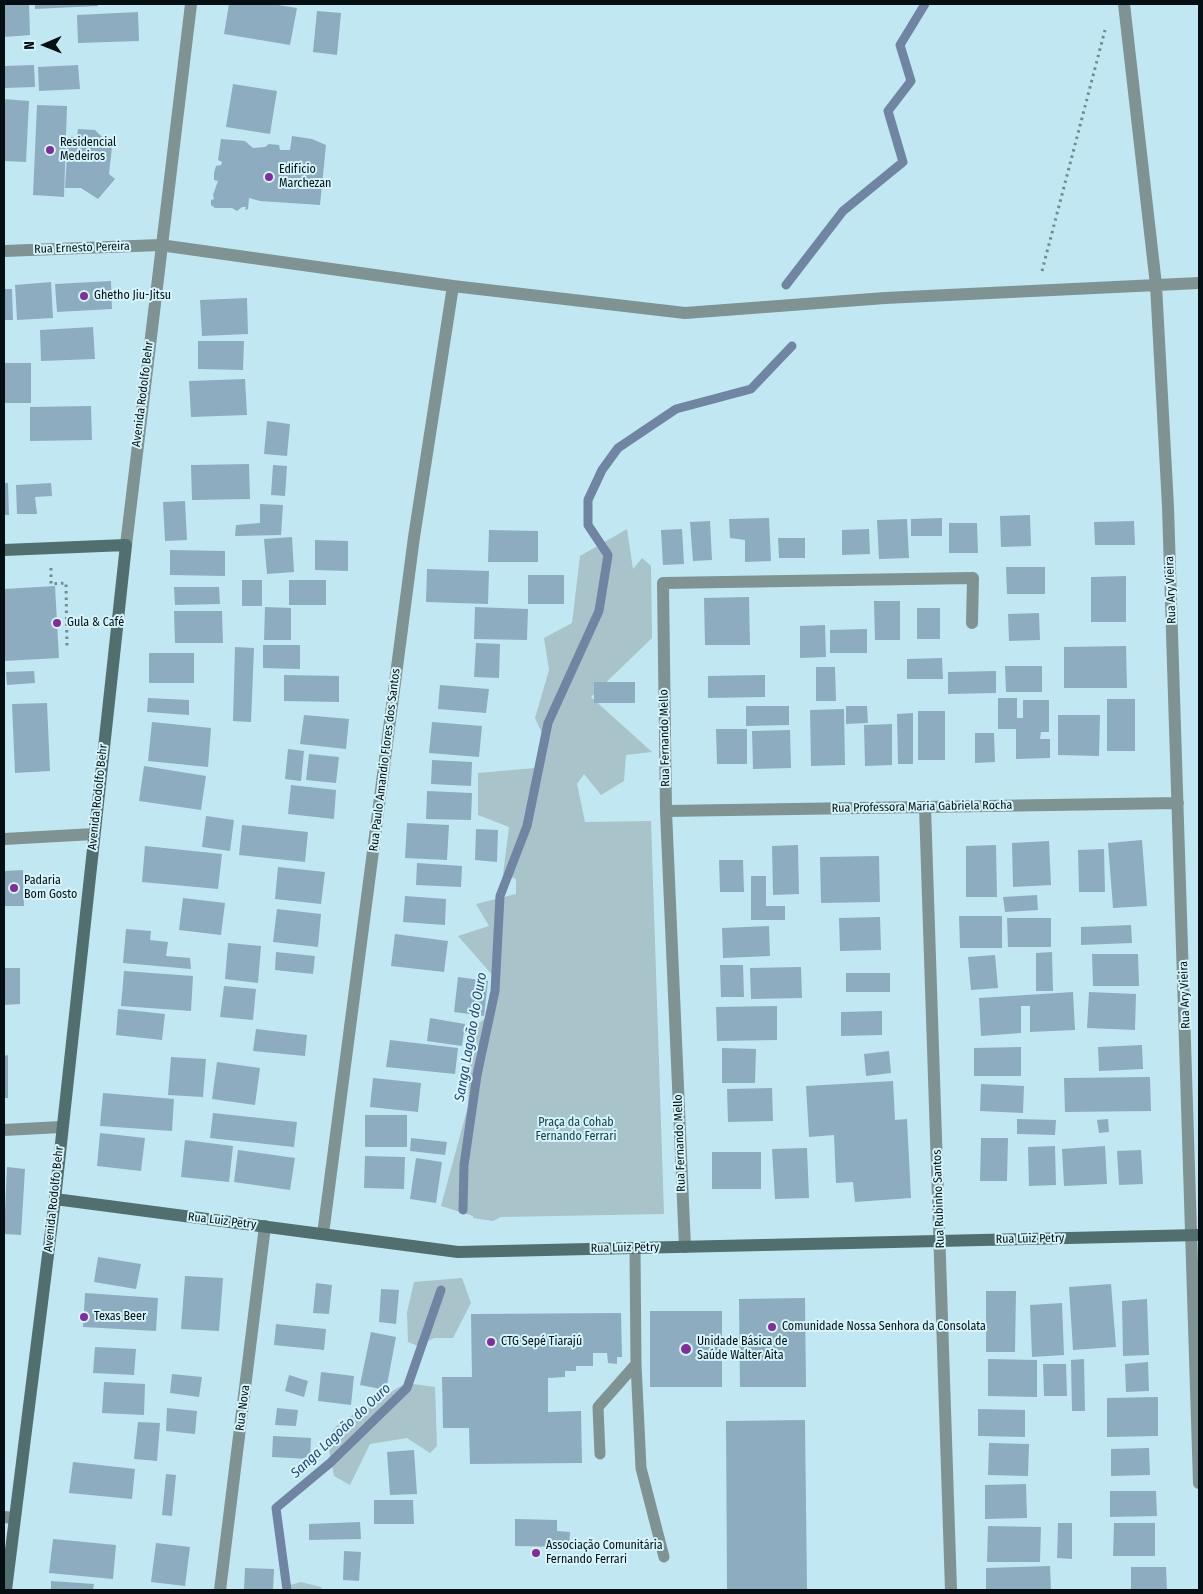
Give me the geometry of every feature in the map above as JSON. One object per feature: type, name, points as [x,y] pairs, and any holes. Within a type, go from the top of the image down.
[{"type":"street","name":"Avenida Rodolfo Behr","points":[[6,1590],[9,1517],[55,1199],[61,1128],[160,245],[191,4]]},
{"type":"street","name":"Rua Ary Vieira","points":[[1124,4],[1156,285],[1168,507],[1196,1235],[1199,1483]]},
{"type":"street","name":"Rua Ernesto Pereira","points":[[4,251],[160,245],[453,286],[685,313],[885,298],[1199,283]]},
{"type":"street","name":"Rua Paulo Amandio Flores dos Santos","points":[[323,1234],[412,547],[453,286]]},
{"type":"street","points":[[4,550],[126,545]]},
{"type":"street","name":"Rua Fernando Mello","points":[[685,1247],[666,811],[663,583],[972,578],[972,623]]},
{"type":"street","name":"Rua Professora Maria Gabriela Rocha","points":[[666,811],[1178,803]]},
{"type":"street","name":"Rua Rubinho Santos","points":[[925,807],[951,1590]]},
{"type":"street","points":[[4,839],[94,834]]},
{"type":"street","points":[[4,1130],[61,1128]]},
{"type":"street","name":"Rua Luiz Petry","points":[[55,1199],[458,1252],[1196,1235]]},
{"type":"street","name":"Rua Nova","points":[[220,1590],[265,1226]]},
{"type":"lane","points":[[635,1248],[636,1364],[641,1468],[664,1557]]},
{"type":"lane","points":[[600,1454],[598,1407],[636,1364]]},
{"type":"path","points":[[1037,291],[1105,31],[1104,22]]},
{"type":"path","points":[[51,566],[51,584],[66,583],[67,648]]},
{"type":"path","points":[[67,621],[79,621]]},
{"type":"green space","name":"Praça da Cohab Fernando Ferrari","points":[[627,529],[633,569],[642,558],[651,566],[652,638],[591,697],[652,752],[626,755],[624,781],[601,795],[584,774],[577,784],[585,822],[651,821],[664,1214],[501,1217],[493,1221],[473,1218],[473,1216],[441,1206],[468,1106],[470,1049],[478,1050],[474,1027],[491,1014],[494,977],[458,936],[489,926],[476,904],[516,894],[516,879],[503,874],[509,827],[478,815],[478,773],[535,768],[546,742],[535,718],[549,670],[544,638],[572,623],[580,556]]},
{"type":"green space","points":[[462,1278],[471,1303],[453,1338],[434,1338],[418,1346],[408,1342],[407,1312],[414,1282]]},
{"type":"green space","points":[[406,1383],[435,1387],[437,1446],[430,1453],[407,1438],[370,1444],[350,1485],[334,1476],[327,1438],[339,1423]]},
{"type":"green space","points":[[301,1582],[321,1587],[322,1590],[282,1590],[283,1587]]},
{"type":"building","points":[[4,4],[29,4],[30,35],[4,37]]},
{"type":"building","points":[[35,4],[98,4],[98,6],[35,9]]},
{"type":"building","points":[[229,4],[272,4],[297,8],[290,45],[224,34]]},
{"type":"building","points":[[317,11],[341,13],[337,55],[313,52]]},
{"type":"building","points":[[138,12],[139,41],[78,43],[77,15]]},
{"type":"building","points":[[34,65],[35,87],[4,88],[4,66]]},
{"type":"building","points":[[78,65],[80,89],[39,91],[38,67]]},
{"type":"building","points":[[233,84],[277,91],[270,134],[226,127]]},
{"type":"building","points":[[4,99],[29,101],[26,162],[4,161]]},
{"type":"building","name":"Residencial Medeiros","points":[[37,105],[67,106],[64,197],[33,195]]},
{"type":"building","points":[[78,129],[95,130],[112,147],[109,174],[115,179],[98,199],[81,188],[65,188],[68,137],[77,137]]},
{"type":"building","name":"Edifício Marchezan","points":[[292,136],[312,139],[326,145],[320,205],[260,201],[249,198],[248,209],[245,210],[246,207],[242,207],[237,211],[232,208],[215,208],[211,205],[218,181],[214,180],[214,173],[216,166],[221,165],[222,162],[218,160],[221,139],[245,141],[253,148],[265,147],[269,144],[279,145],[280,150],[290,150]]},
{"type":"building","name":"Ghetho Jiu-Jitsu","points":[[111,281],[112,309],[57,312],[55,284]]},
{"type":"building","points":[[51,282],[53,318],[17,320],[15,285]]},
{"type":"building","points":[[4,289],[12,289],[13,320],[4,320]]},
{"type":"building","points":[[247,298],[248,334],[202,336],[200,300]]},
{"type":"building","points":[[93,327],[95,359],[41,361],[40,330]]},
{"type":"building","points":[[198,341],[244,341],[243,370],[198,369]]},
{"type":"building","points":[[4,363],[31,363],[31,403],[4,403]]},
{"type":"building","points":[[245,379],[247,415],[191,417],[189,381]]},
{"type":"building","points":[[91,406],[92,440],[30,441],[30,407]]},
{"type":"building","points":[[267,421],[290,424],[287,456],[264,454]]},
{"type":"building","points":[[249,464],[250,499],[192,500],[191,465]]},
{"type":"building","points":[[273,465],[287,466],[285,496],[271,495]]},
{"type":"building","points":[[4,483],[8,483],[9,515],[4,515]]},
{"type":"building","points":[[51,483],[52,496],[35,497],[37,514],[17,514],[16,485]]},
{"type":"building","points":[[185,501],[187,540],[165,541],[163,502]]},
{"type":"building","points":[[260,504],[283,505],[281,535],[235,536],[236,525],[260,523]]},
{"type":"building","points":[[1030,515],[1031,546],[1001,547],[1000,516]]},
{"type":"building","points":[[769,518],[771,561],[745,562],[745,540],[730,538],[729,519]]},
{"type":"building","points":[[942,518],[942,536],[911,536],[911,519]]},
{"type":"building","points":[[907,519],[909,558],[879,559],[877,520]]},
{"type":"building","points":[[710,521],[712,560],[693,561],[690,522]]},
{"type":"building","points":[[1134,521],[1135,545],[1095,545],[1094,522]]},
{"type":"building","points":[[949,523],[977,523],[978,553],[949,553]]},
{"type":"building","points":[[682,529],[684,564],[663,565],[661,530]]},
{"type":"building","points":[[869,529],[870,554],[842,555],[842,530]]},
{"type":"building","points":[[489,530],[538,531],[538,562],[488,562]]},
{"type":"building","points":[[292,537],[294,572],[267,574],[264,539]]},
{"type":"building","points":[[778,538],[805,538],[805,558],[779,558]]},
{"type":"building","points":[[315,540],[348,541],[348,571],[315,570]]},
{"type":"building","points":[[170,550],[225,551],[225,576],[170,575]]},
{"type":"building","points":[[1006,567],[1045,567],[1045,594],[1007,594]]},
{"type":"building","points":[[427,569],[489,571],[488,604],[426,602]]},
{"type":"building","points":[[528,575],[564,575],[564,604],[528,604]]},
{"type":"building","points":[[1126,576],[1126,622],[1091,622],[1091,577]]},
{"type":"building","points":[[242,580],[262,580],[262,606],[242,606]]},
{"type":"building","points":[[289,580],[326,580],[326,605],[289,605]]},
{"type":"building","points":[[55,586],[59,658],[4,661],[4,589]]},
{"type":"building","points":[[174,587],[219,587],[220,604],[175,605]]},
{"type":"building","points":[[749,597],[750,645],[705,645],[704,598]]},
{"type":"building","points":[[874,601],[900,601],[900,640],[875,640]]},
{"type":"building","points":[[265,607],[291,608],[291,640],[264,640]]},
{"type":"building","points":[[475,607],[528,609],[527,640],[474,639]]},
{"type":"building","points":[[917,608],[940,608],[940,639],[917,639]]},
{"type":"building","points":[[174,611],[222,611],[223,643],[175,643]]},
{"type":"building","points":[[1039,613],[1040,640],[1009,641],[1008,614]]},
{"type":"building","points":[[825,625],[826,657],[800,658],[800,626]]},
{"type":"building","points":[[867,629],[867,653],[830,653],[830,630]]},
{"type":"building","points":[[476,643],[500,644],[499,678],[474,677]]},
{"type":"building","points":[[263,645],[300,645],[300,669],[263,668]]},
{"type":"building","points":[[1126,646],[1127,688],[1064,688],[1064,647]]},
{"type":"building","points":[[235,647],[254,648],[251,722],[233,721]]},
{"type":"building","points":[[149,653],[194,653],[194,683],[149,683]]},
{"type":"building","points":[[942,658],[943,679],[907,679],[907,659]]},
{"type":"building","points":[[1005,666],[1042,666],[1042,692],[1006,692]]},
{"type":"building","points":[[816,667],[835,667],[836,701],[816,701]]},
{"type":"building","points":[[34,671],[35,683],[7,685],[6,672]]},
{"type":"building","points":[[996,671],[996,693],[948,694],[948,672]]},
{"type":"building","points":[[284,675],[339,676],[339,702],[284,701]]},
{"type":"building","points":[[765,675],[765,697],[708,698],[708,676]]},
{"type":"building","points":[[594,682],[635,682],[635,703],[594,703]]},
{"type":"building","points":[[440,685],[489,689],[486,713],[438,709]]},
{"type":"building","points":[[148,698],[189,700],[189,715],[147,712]]},
{"type":"building","points":[[998,698],[1017,698],[1017,718],[1023,718],[1023,700],[1049,700],[1049,732],[1041,732],[1040,739],[1050,739],[1050,758],[1016,759],[1016,729],[998,729]]},
{"type":"building","points":[[1107,699],[1135,699],[1135,751],[1107,751]]},
{"type":"building","points":[[47,703],[50,771],[15,773],[12,704]]},
{"type":"building","points":[[746,706],[789,706],[789,725],[746,726]]},
{"type":"building","points":[[846,706],[867,706],[868,723],[846,724]]},
{"type":"building","points":[[844,709],[845,765],[811,766],[810,710]]},
{"type":"building","points":[[918,711],[945,711],[945,760],[918,760]]},
{"type":"building","points":[[913,713],[913,764],[898,764],[897,714]]},
{"type":"building","points":[[304,715],[349,719],[346,749],[300,744]]},
{"type":"building","points":[[1058,715],[1100,715],[1099,756],[1058,755]]},
{"type":"building","points":[[152,722],[211,728],[208,767],[148,761]]},
{"type":"building","points":[[432,722],[482,726],[479,757],[429,753]]},
{"type":"building","points":[[892,724],[892,765],[865,766],[864,725]]},
{"type":"building","points":[[716,729],[747,729],[747,764],[717,764]]},
{"type":"building","points":[[790,730],[791,768],[753,769],[752,731]]},
{"type":"building","points":[[975,733],[994,733],[995,762],[975,763]]},
{"type":"building","points":[[288,749],[304,751],[301,781],[285,779]]},
{"type":"building","points":[[309,754],[339,757],[336,783],[306,780]]},
{"type":"building","points":[[432,760],[472,762],[471,786],[431,784]]},
{"type":"building","points":[[144,766],[206,776],[201,810],[139,801]]},
{"type":"building","points":[[291,785],[336,790],[334,819],[288,814]]},
{"type":"building","points":[[427,791],[472,793],[471,820],[426,819]]},
{"type":"building","points":[[206,816],[234,820],[230,851],[202,847]]},
{"type":"building","points":[[407,823],[449,825],[447,860],[405,858]]},
{"type":"building","points":[[242,825],[308,832],[305,862],[239,855]]},
{"type":"building","points":[[476,829],[498,830],[497,862],[475,860]]},
{"type":"building","points":[[1142,840],[1147,906],[1113,908],[1108,843]]},
{"type":"building","points":[[1049,841],[1051,885],[1013,887],[1012,843]]},
{"type":"building","points":[[798,845],[799,894],[773,895],[772,846]]},
{"type":"building","points":[[996,845],[997,897],[966,897],[966,846]]},
{"type":"building","points":[[145,846],[222,854],[218,889],[142,882]]},
{"type":"building","points":[[1104,849],[1105,892],[1079,892],[1078,850]]},
{"type":"building","points":[[879,856],[880,902],[821,903],[820,857]]},
{"type":"building","points":[[719,860],[743,860],[744,892],[720,892]]},
{"type":"building","points":[[417,863],[462,866],[461,887],[416,885]]},
{"type":"building","points":[[278,867],[325,872],[321,904],[275,899]]},
{"type":"building","name":"Padaria Bom Gosto","points":[[23,870],[24,906],[4,906],[4,871]]},
{"type":"building","points":[[751,876],[766,876],[766,906],[785,906],[785,920],[751,920]]},
{"type":"building","points":[[1037,895],[1038,910],[1005,912],[1003,897]]},
{"type":"building","points":[[405,896],[446,899],[445,925],[403,922]]},
{"type":"building","points":[[183,898],[225,903],[221,935],[179,930]]},
{"type":"building","points":[[277,909],[321,914],[318,947],[273,942]]},
{"type":"building","points":[[959,916],[1002,916],[1002,948],[960,948]]},
{"type":"building","points":[[880,917],[881,950],[840,951],[839,918]]},
{"type":"building","points":[[1007,918],[1051,918],[1051,947],[1008,947]]},
{"type":"building","points":[[1131,925],[1132,943],[1081,945],[1081,927]]},
{"type":"building","points":[[769,926],[770,956],[723,958],[722,928]]},
{"type":"building","points":[[126,929],[151,931],[150,940],[168,942],[166,956],[190,958],[191,969],[123,963]]},
{"type":"building","points":[[395,934],[448,941],[444,972],[391,966]]},
{"type":"building","points":[[228,943],[261,946],[258,983],[225,979]]},
{"type":"building","points":[[276,952],[315,956],[313,974],[275,970]]},
{"type":"building","points":[[1052,952],[1053,991],[1036,991],[1036,953]]},
{"type":"building","points":[[1092,954],[1138,954],[1139,986],[1093,986]]},
{"type":"building","points":[[995,955],[998,988],[971,990],[968,957]]},
{"type":"building","points":[[720,965],[743,965],[744,997],[721,997]]},
{"type":"building","points":[[801,967],[802,998],[751,999],[750,968]]},
{"type":"building","points":[[4,968],[20,968],[20,1004],[4,1005]]},
{"type":"building","points":[[124,971],[193,976],[191,1011],[121,1006]]},
{"type":"building","points":[[846,973],[890,973],[890,992],[846,992]]},
{"type":"building","points":[[458,977],[488,981],[484,1016],[454,1012]]},
{"type":"building","points":[[224,986],[256,989],[253,1020],[220,1017]]},
{"type":"building","points":[[1073,992],[1075,1030],[1030,1032],[1030,1006],[1021,1006],[1021,1033],[981,1036],[979,998]]},
{"type":"building","points":[[1089,992],[1136,994],[1135,1030],[1087,1028]]},
{"type":"building","points":[[777,1006],[777,1040],[717,1041],[716,1007]]},
{"type":"building","points":[[118,1009],[165,1014],[162,1040],[116,1035]]},
{"type":"building","points":[[882,1011],[882,1035],[841,1036],[841,1012]]},
{"type":"building","points":[[430,1018],[465,1024],[462,1046],[427,1041]]},
{"type":"building","points":[[256,1029],[307,1035],[305,1056],[253,1051]]},
{"type":"building","points":[[390,1040],[458,1048],[455,1074],[386,1067]]},
{"type":"building","points":[[1142,1045],[1143,1069],[1099,1071],[1098,1047]]},
{"type":"building","points":[[1021,1047],[1021,1076],[974,1076],[974,1048]]},
{"type":"building","points":[[722,1048],[756,1049],[755,1083],[722,1083]]},
{"type":"building","points":[[889,1051],[891,1073],[866,1076],[864,1054]]},
{"type":"building","points":[[8,1055],[8,1098],[4,1098],[4,1056]]},
{"type":"building","points":[[171,1057],[206,1059],[203,1097],[168,1095]]},
{"type":"building","points":[[217,1062],[260,1068],[255,1105],[212,1099]]},
{"type":"building","points":[[1150,1077],[1151,1111],[1065,1112],[1064,1078]]},
{"type":"building","points":[[373,1078],[421,1083],[418,1112],[370,1107]]},
{"type":"building","points":[[893,1081],[895,1120],[907,1119],[911,1198],[855,1202],[853,1182],[836,1183],[834,1135],[809,1137],[806,1086]]},
{"type":"building","points":[[981,1084],[1024,1086],[1023,1113],[980,1111]]},
{"type":"building","points":[[772,1088],[773,1121],[728,1122],[727,1089]]},
{"type":"building","points":[[103,1093],[174,1099],[172,1131],[100,1126]]},
{"type":"building","points":[[213,1113],[297,1122],[294,1147],[210,1138]]},
{"type":"building","points":[[365,1115],[407,1115],[407,1147],[365,1147]]},
{"type":"building","points":[[1017,1119],[1056,1120],[1055,1135],[1017,1134]]},
{"type":"building","points":[[1108,1119],[1109,1132],[1099,1133],[1097,1120]]},
{"type":"building","points":[[100,1133],[145,1138],[141,1171],[97,1166]]},
{"type":"building","points":[[411,1138],[447,1142],[445,1155],[410,1151]]},
{"type":"building","points":[[981,1138],[1008,1138],[1007,1181],[980,1181]]},
{"type":"building","points":[[185,1140],[233,1146],[229,1182],[181,1177]]},
{"type":"building","points":[[1055,1146],[1056,1185],[1029,1186],[1028,1147]]},
{"type":"building","points":[[1105,1146],[1107,1184],[1064,1186],[1062,1149]]},
{"type":"building","points":[[807,1148],[809,1198],[775,1199],[772,1149]]},
{"type":"building","points":[[238,1150],[295,1158],[290,1190],[234,1182]]},
{"type":"building","points":[[1141,1150],[1143,1184],[1119,1185],[1117,1151]]},
{"type":"building","points":[[712,1152],[761,1152],[761,1189],[712,1189]]},
{"type":"building","points":[[365,1156],[405,1157],[404,1189],[364,1188]]},
{"type":"building","points":[[416,1158],[442,1162],[436,1203],[410,1199]]},
{"type":"building","points":[[7,1167],[25,1169],[21,1235],[4,1234]]},
{"type":"building","points":[[98,1257],[141,1264],[136,1289],[94,1282]]},
{"type":"building","points":[[185,1276],[223,1278],[219,1331],[181,1329]]},
{"type":"building","points":[[316,1283],[332,1285],[329,1314],[313,1313]]},
{"type":"building","points":[[1111,1284],[1116,1347],[1073,1350],[1069,1287]]},
{"type":"building","points":[[381,1289],[399,1290],[396,1324],[379,1322]]},
{"type":"building","points":[[986,1291],[1016,1291],[1015,1352],[986,1352]]},
{"type":"building","points":[[85,1293],[158,1298],[156,1331],[83,1327]]},
{"type":"building","points":[[805,1298],[806,1387],[740,1387],[739,1299]]},
{"type":"building","points":[[1147,1299],[1149,1355],[1123,1356],[1122,1301]]},
{"type":"building","points":[[1062,1303],[1064,1355],[1032,1357],[1030,1305]]},
{"type":"building","name":"Unidade Básica de Saúde Walter Aita","points":[[650,1311],[722,1311],[722,1387],[650,1387]]},
{"type":"building","points":[[621,1313],[622,1357],[617,1357],[617,1364],[608,1363],[607,1353],[593,1353],[593,1366],[576,1366],[576,1371],[565,1371],[565,1377],[548,1378],[548,1412],[581,1411],[582,1463],[470,1464],[469,1428],[443,1428],[442,1377],[472,1377],[471,1314]]},
{"type":"building","points":[[276,1324],[326,1329],[324,1350],[274,1345]]},
{"type":"building","points":[[371,1332],[396,1337],[386,1390],[360,1385]]},
{"type":"building","points":[[95,1347],[136,1349],[134,1375],[93,1373]]},
{"type":"building","points":[[988,1359],[1037,1360],[1037,1397],[988,1396]]},
{"type":"building","points":[[1084,1359],[1085,1411],[1072,1411],[1071,1360]]},
{"type":"building","points":[[1148,1362],[1149,1391],[1126,1392],[1125,1364]]},
{"type":"building","points":[[1043,1364],[1066,1364],[1067,1396],[1044,1396]]},
{"type":"building","points":[[321,1372],[354,1376],[351,1405],[318,1401]]},
{"type":"building","points":[[172,1374],[202,1377],[199,1397],[170,1393]]},
{"type":"building","points":[[289,1375],[308,1381],[304,1397],[285,1391]]},
{"type":"building","points":[[104,1382],[145,1384],[144,1415],[102,1413]]},
{"type":"building","points":[[1158,1397],[1158,1436],[1107,1437],[1107,1398]]},
{"type":"building","points":[[167,1408],[197,1411],[195,1434],[166,1431]]},
{"type":"building","points":[[277,1408],[298,1410],[296,1426],[275,1425]]},
{"type":"building","points":[[978,1409],[1025,1410],[1025,1437],[978,1436]]},
{"type":"building","points":[[805,1420],[807,1590],[727,1590],[726,1421]]},
{"type":"building","points":[[138,1422],[160,1423],[157,1461],[134,1459]]},
{"type":"building","points":[[273,1436],[311,1438],[310,1459],[272,1457]]},
{"type":"building","points":[[989,1443],[1029,1444],[1028,1476],[988,1475]]},
{"type":"building","points":[[1149,1448],[1150,1475],[1111,1476],[1111,1449]]},
{"type":"building","points":[[414,1450],[417,1494],[390,1495],[387,1452]]},
{"type":"building","points":[[73,1462],[135,1469],[132,1499],[69,1493]]},
{"type":"building","points":[[166,1474],[176,1475],[172,1516],[162,1515]]},
{"type":"building","points":[[1026,1484],[1027,1518],[985,1519],[985,1485]]},
{"type":"building","points":[[1110,1491],[1156,1491],[1157,1516],[1110,1517]]},
{"type":"building","points":[[374,1500],[413,1500],[414,1524],[374,1524]]},
{"type":"building","points":[[515,1519],[557,1520],[557,1531],[570,1532],[569,1547],[515,1546]]},
{"type":"building","points":[[360,1522],[361,1539],[309,1540],[309,1524]]},
{"type":"building","points":[[1058,1523],[1072,1523],[1072,1559],[1057,1558]]},
{"type":"building","points":[[1114,1523],[1155,1523],[1155,1556],[1113,1556]]},
{"type":"building","points":[[988,1526],[1041,1527],[1040,1562],[987,1562]]},
{"type":"building","points":[[53,1539],[116,1545],[113,1579],[49,1573]]},
{"type":"building","points":[[156,1543],[190,1547],[185,1586],[151,1582]]},
{"type":"building","points":[[344,1551],[361,1552],[359,1581],[343,1580]]},
{"type":"building","points":[[1050,1566],[1051,1590],[986,1590],[986,1568]]},
{"type":"building","points":[[1131,1567],[1166,1567],[1167,1590],[1131,1590]]},
{"type":"building","points":[[245,1568],[274,1569],[273,1590],[244,1590]]},
{"type":"building","points":[[51,1581],[94,1584],[93,1590],[51,1590]]},
{"type":"waterway","name":"Sanga Lagoão do Ouro","points":[[786,285],[843,211],[903,162],[888,111],[911,81],[900,45],[925,4]]},
{"type":"waterway","name":"Sanga Lagoão do Ouro","points":[[463,1210],[464,1165],[477,1075],[495,991],[500,896],[527,826],[548,723],[599,611],[608,555],[588,525],[588,500],[602,470],[618,448],[676,409],[751,389],[792,346]]},
{"type":"waterway","name":"Sanga Lagoão do Ouro","points":[[287,1590],[276,1508],[330,1463],[407,1388],[441,1290]]},
{"type":"place","name":"Residencial Medeiros","points":[[50,150]]},
{"type":"place","name":"Edifício Marchezan","points":[[269,177]]},
{"type":"place","name":"Ghetho Jiu-Jitsu","points":[[84,296]]},
{"type":"place","name":"Gula & Café","points":[[57,623]]},
{"type":"place","name":"Padaria Bom Gosto","points":[[14,888]]},
{"type":"place","name":"Texas Beer","points":[[84,1317]]},
{"type":"place","name":"Comunidade Nossa Senhora da Consolata","points":[[772,1327]]},
{"type":"place","name":"CTG Sepé Tiarajú","points":[[491,1342]]},
{"type":"place","name":"Unidade Básica de Saúde Walter Aita","points":[[686,1349]]},
{"type":"place","name":"Associação Comunitária Fernando Ferrari","points":[[536,1553]]}]
